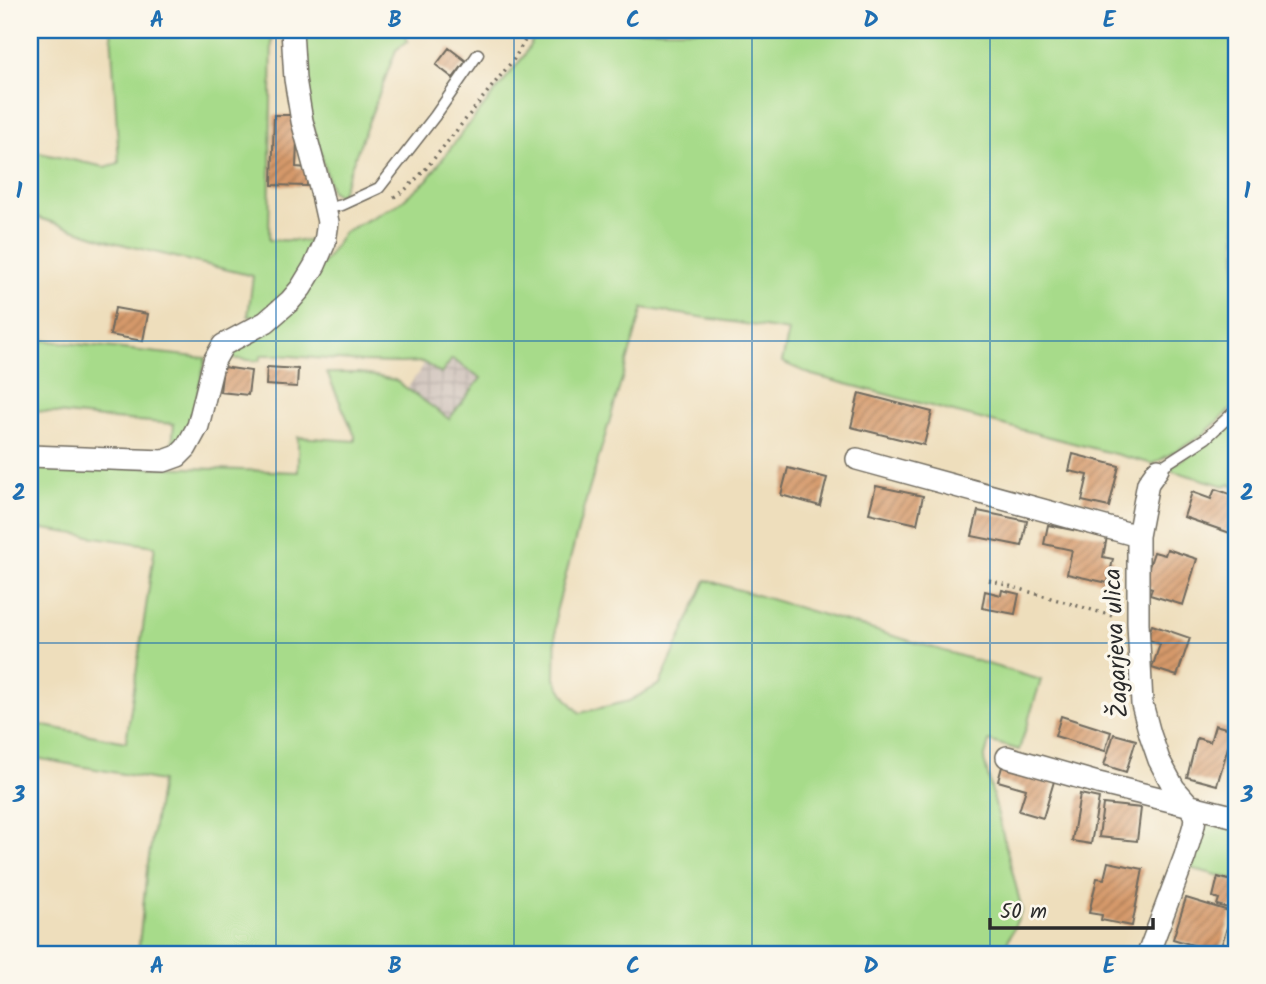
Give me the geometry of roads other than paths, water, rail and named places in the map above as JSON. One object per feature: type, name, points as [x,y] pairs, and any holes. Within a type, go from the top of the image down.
[{"type":"street","points":[[30,456],[163,461],[178,456],[186,448],[198,426],[215,361],[223,345],[266,322],[290,302],[301,288],[325,242],[327,222],[302,121],[295,79],[292,30]]},
{"type":"street","points":[[857,459],[1138,536]]},
{"type":"street","name":"Žagarjeva ulica","points":[[1158,469],[1147,483],[1138,536],[1142,704],[1159,760],[1174,788],[1190,806]]},
{"type":"street","points":[[1007,757],[1236,817]]},
{"type":"street","points":[[1148,954],[1194,825],[1195,817],[1190,806]]},
{"type":"lane","points":[[325,209],[342,205],[379,188],[435,116],[478,54]]},
{"type":"lane","points":[[1158,469],[1206,438],[1236,410]]}]
